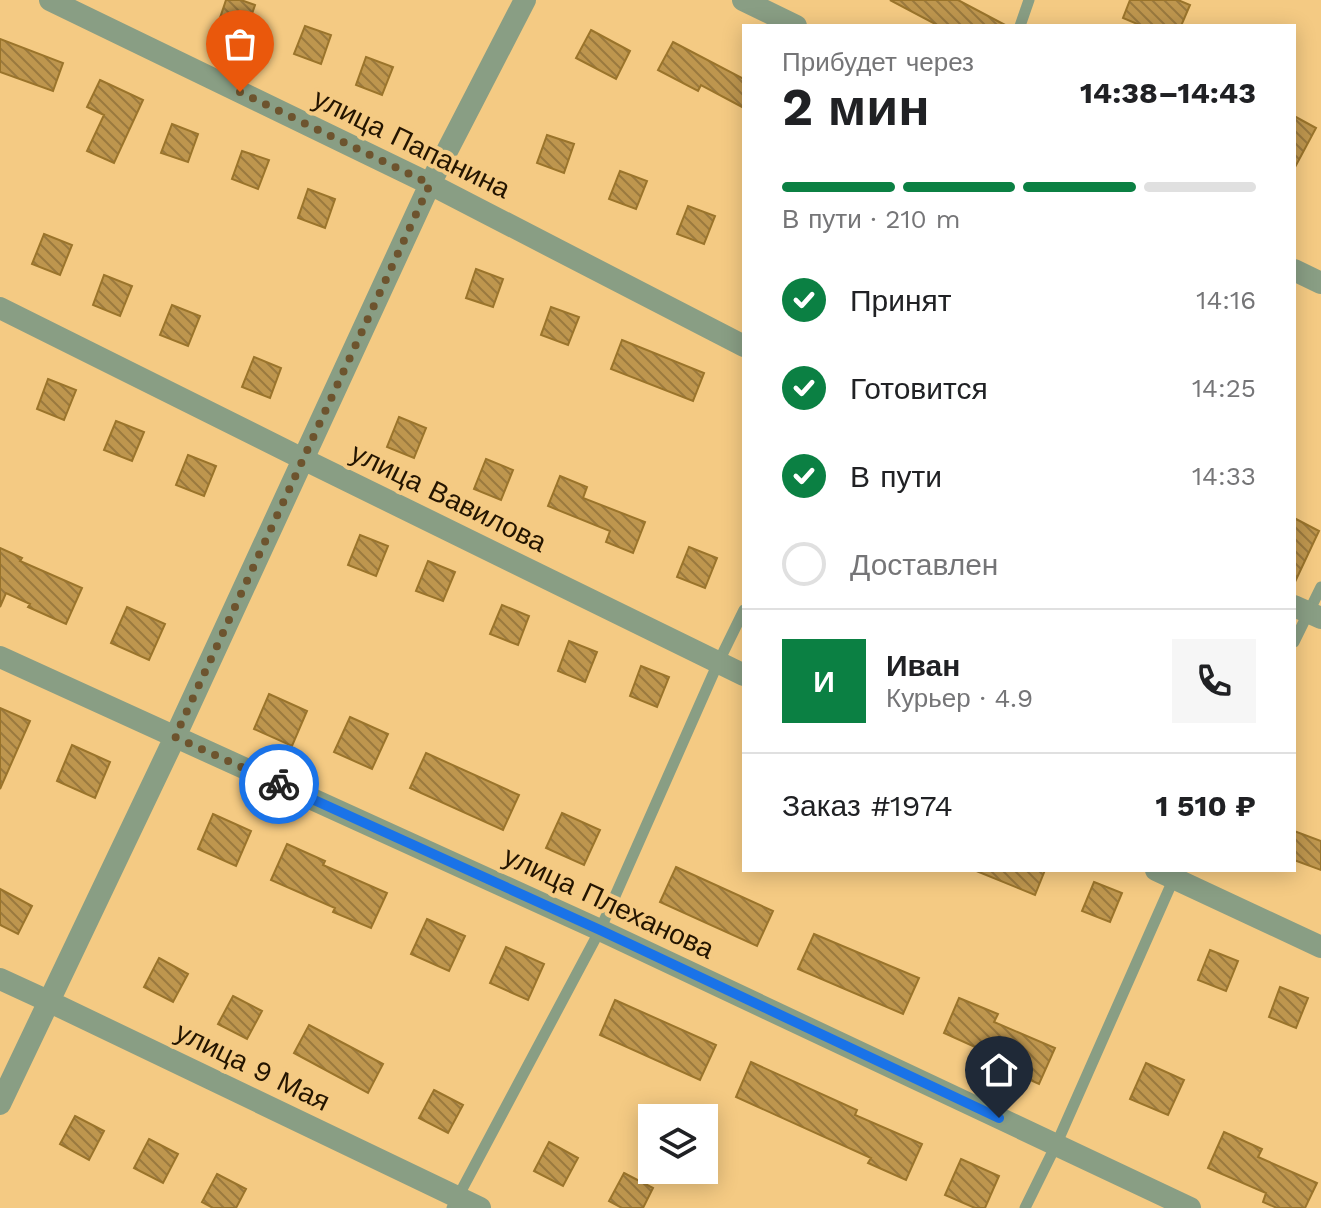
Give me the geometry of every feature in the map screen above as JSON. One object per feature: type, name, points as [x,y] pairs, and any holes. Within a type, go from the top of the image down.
[{"type":"street","name":"улица Папанина","points":[[50,0],[430,184],[742,345]]},
{"type":"street","points":[[0,1104],[175,737],[430,184],[525,0]]},
{"type":"street","points":[[743,0],[792,24]]},
{"type":"street","points":[[1296,271],[1321,283]]},
{"type":"street","name":"улица Вавилова","points":[[0,308],[742,674]]},
{"type":"street","name":"улица Плеханова","points":[[0,657],[600,930],[1190,1208]]},
{"type":"street","points":[[1169,873],[1321,947]]},
{"type":"street","name":"улица 9 Мая","points":[[0,979],[454,1202],[480,1208]]},
{"type":"lane","points":[[1021,24],[1029,0]]},
{"type":"lane","points":[[1296,638],[1321,587]]},
{"type":"lane","points":[[454,1202],[600,930],[742,614]]},
{"type":"lane","points":[[1025,1208],[1056,1145],[1169,873]]},
{"type":"building","points":[[226,0],[241,0],[255,5],[245,34],[218,24]]},
{"type":"building","points":[[890,0],[958,0],[1003,24],[935,24]]},
{"type":"building","points":[[1130,0],[1178,0],[1190,5],[1182,24],[1137,24],[1123,18]]},
{"type":"building","points":[[305,26],[331,35],[321,64],[294,54]]},
{"type":"building","points":[[591,30],[630,51],[616,79],[576,58]]},
{"type":"building","points":[[0,39],[63,63],[53,91],[0,72]]},
{"type":"building","points":[[673,42],[742,78],[742,107],[701,85],[698,91],[658,70]]},
{"type":"building","points":[[366,57],[393,67],[382,95],[356,85]]},
{"type":"building","points":[[100,80],[143,100],[114,163],[87,151],[104,115],[87,107]]},
{"type":"building","points":[[1296,117],[1316,128],[1296,165]]},
{"type":"building","points":[[172,124],[198,134],[188,162],[161,153]]},
{"type":"building","points":[[547,135],[574,144],[564,173],[537,163]]},
{"type":"building","points":[[242,151],[269,160],[258,189],[232,179]]},
{"type":"building","points":[[620,171],[647,181],[636,209],[609,199]]},
{"type":"building","points":[[308,189],[335,199],[325,228],[298,218]]},
{"type":"building","points":[[688,206],[715,216],[704,244],[677,234]]},
{"type":"building","points":[[44,234],[72,245],[60,275],[32,264]]},
{"type":"building","points":[[476,269],[503,279],[493,307],[466,298]]},
{"type":"building","points":[[104,275],[132,286],[120,316],[93,305]]},
{"type":"building","points":[[172,305],[200,316],[188,346],[160,335]]},
{"type":"building","points":[[551,307],[579,317],[568,345],[541,335]]},
{"type":"building","points":[[622,340],[704,373],[693,401],[611,369]]},
{"type":"building","points":[[254,357],[281,368],[270,398],[242,387]]},
{"type":"building","points":[[48,379],[76,390],[64,420],[37,409]]},
{"type":"building","points":[[399,417],[426,428],[414,458],[387,447]]},
{"type":"building","points":[[116,421],[144,432],[132,461],[104,450]]},
{"type":"building","points":[[188,455],[216,466],[204,496],[176,485]]},
{"type":"building","points":[[486,459],[513,470],[501,500],[474,489]]},
{"type":"building","points":[[560,476],[587,487],[583,498],[645,522],[633,553],[606,542],[610,531],[548,506]]},
{"type":"building","points":[[1296,519],[1319,531],[1296,580]]},
{"type":"building","points":[[360,535],[388,546],[376,576],[348,565]]},
{"type":"building","points":[[689,547],[717,558],[705,588],[677,577]]},
{"type":"building","points":[[0,548],[22,558],[20,561],[82,588],[66,624],[6,593],[0,607]]},
{"type":"building","points":[[428,561],[455,572],[443,601],[416,591]]},
{"type":"building","points":[[502,605],[529,616],[518,645],[490,634]]},
{"type":"building","points":[[127,607],[165,624],[149,660],[111,643]]},
{"type":"building","points":[[569,641],[597,652],[585,682],[558,671]]},
{"type":"building","points":[[641,666],[669,677],[657,707],[630,696]]},
{"type":"building","points":[[269,694],[307,711],[292,746],[254,729]]},
{"type":"building","points":[[0,708],[30,721],[0,789]]},
{"type":"building","points":[[350,717],[388,734],[372,769],[334,752]]},
{"type":"building","points":[[72,745],[110,762],[95,798],[57,781]]},
{"type":"building","points":[[426,753],[519,795],[503,830],[410,788]]},
{"type":"building","points":[[562,813],[600,830],[584,865],[546,848]]},
{"type":"building","points":[[213,814],[251,831],[236,866],[198,849]]},
{"type":"building","points":[[1296,832],[1321,841],[1321,870],[1296,861]]},
{"type":"building","points":[[287,844],[325,861],[323,865],[387,893],[371,928],[333,912],[335,908],[271,880]]},
{"type":"building","points":[[676,867],[773,911],[757,946],[660,902]]},
{"type":"building","points":[[979,872],[1044,872],[1035,895]]},
{"type":"building","points":[[1094,882],[1122,893],[1110,922],[1082,911]]},
{"type":"building","points":[[0,889],[32,906],[18,934],[0,925]]},
{"type":"building","points":[[427,919],[465,936],[449,971],[411,954]]},
{"type":"building","points":[[814,934],[919,978],[903,1014],[798,969]]},
{"type":"building","points":[[506,947],[544,964],[528,1000],[490,983]]},
{"type":"building","points":[[1210,950],[1238,961],[1226,991],[1198,980]]},
{"type":"building","points":[[159,958],[188,974],[173,1002],[144,987]]},
{"type":"building","points":[[1280,987],[1308,998],[1296,1028],[1269,1017]]},
{"type":"building","points":[[233,996],[262,1011],[247,1039],[218,1024]]},
{"type":"building","points":[[959,998],[998,1014],[994,1022],[1055,1048],[1039,1084],[1001,1067],[1004,1060],[944,1033]]},
{"type":"building","points":[[615,1000],[716,1045],[700,1080],[600,1035]]},
{"type":"building","points":[[309,1025],[383,1064],[368,1093],[294,1053]]},
{"type":"building","points":[[751,1062],[857,1110],[855,1115],[922,1144],[906,1180],[868,1163],[871,1158],[736,1097]]},
{"type":"building","points":[[1146,1063],[1184,1080],[1168,1115],[1130,1099]]},
{"type":"building","points":[[434,1090],[463,1105],[448,1133],[419,1118]]},
{"type":"building","points":[[75,1116],[104,1131],[89,1160],[60,1144]]},
{"type":"building","points":[[1224,1132],[1262,1149],[1258,1157],[1317,1183],[1305,1208],[1277,1208],[1263,1202],[1266,1193],[1208,1168]]},
{"type":"building","points":[[149,1139],[178,1154],[163,1183],[134,1168]]},
{"type":"building","points":[[549,1142],[578,1158],[563,1186],[534,1171]]},
{"type":"building","points":[[961,1159],[999,1176],[985,1208],[975,1208],[945,1195]]},
{"type":"building","points":[[624,1173],[638,1180],[638,1184],[653,1188],[643,1208],[622,1208],[609,1201]]},
{"type":"building","points":[[217,1174],[246,1189],[236,1208],[213,1208],[202,1202]]},
{"type":"way so far","points":[[240,92],[430,184],[175,737],[279,784]]},
{"type":"route","points":[[279,784],[600,930],[999,1118]]}]
